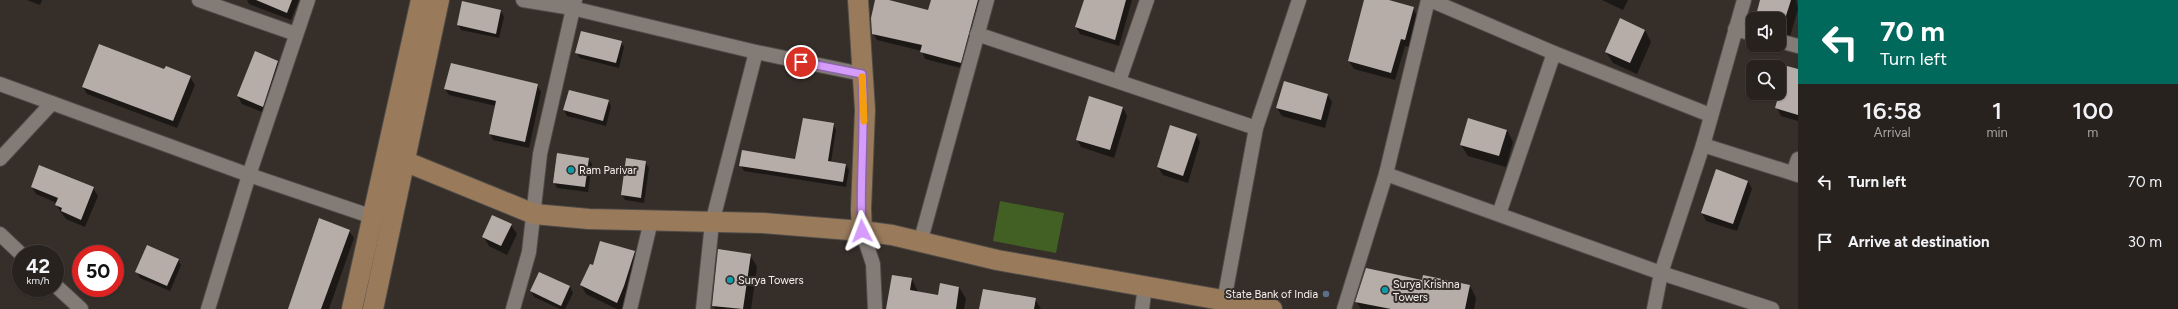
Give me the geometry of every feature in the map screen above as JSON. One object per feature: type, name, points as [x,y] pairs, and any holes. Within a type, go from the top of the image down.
[{"type":"street","points":[[200,0],[296,34]]},
{"type":"street","points":[[208,309],[249,175],[308,0]]},
{"type":"street","points":[[352,309],[421,0]]},
{"type":"street","points":[[373,309],[439,0]]},
{"type":"street","points":[[523,0],[574,4],[756,52],[862,74]]},
{"type":"street","points":[[858,0],[865,110],[861,209],[862,231],[873,264],[875,309]]},
{"type":"street","points":[[920,244],[987,0]]},
{"type":"street","points":[[1119,81],[1147,0]]},
{"type":"street","points":[[1224,301],[1256,128],[1299,0]]},
{"type":"street","points":[[1344,309],[1386,174],[1429,0],[1554,53],[1710,115]]},
{"type":"street","points":[[1654,309],[1661,272],[1703,145],[1710,115],[1744,0]]},
{"type":"street","points":[[513,309],[529,252],[540,154],[574,4]]},
{"type":"street","points":[[1735,29],[1746,32]]},
{"type":"street","points":[[977,34],[1256,128]]},
{"type":"street","points":[[1786,43],[1798,46]]},
{"type":"street","points":[[703,309],[712,223],[756,52]]},
{"type":"street","points":[[1499,214],[1554,53]]},
{"type":"street","points":[[0,84],[249,175],[373,217]]},
{"type":"street","points":[[0,159],[52,103]]},
{"type":"street","points":[[1703,145],[1796,174],[1798,159]]},
{"type":"street","points":[[404,161],[534,214],[589,219],[763,223],[862,231],[892,235],[920,244],[997,260],[1272,309]]},
{"type":"street","points":[[1386,174],[1661,272],[1772,309]]},
{"type":"street","points":[[630,309],[651,221]]},
{"type":"street","points":[[0,234],[12,245]]},
{"type":"street","points":[[1142,309],[1145,286]]},
{"type":"street","points":[[64,293],[81,309]]},
{"type":"green space","points":[[1000,201],[1064,213],[1056,253],[993,241]]},
{"type":"building","points":[[256,0],[292,0],[287,13]]},
{"type":"building","points":[[875,0],[889,0],[928,10],[931,0],[978,0],[961,63],[920,52],[922,45],[872,34],[871,18]]},
{"type":"building","points":[[1084,0],[1126,0],[1115,40],[1075,27]]},
{"type":"building","points":[[1364,0],[1389,0],[1414,7],[1405,40],[1401,39],[1391,73],[1348,61]]},
{"type":"building","points":[[1760,0],[1791,0],[1786,16],[1786,12],[1757,12]]},
{"type":"building","points":[[462,1],[501,10],[496,34],[457,25]]},
{"type":"building","points":[[1620,18],[1645,30],[1630,63],[1605,52]]},
{"type":"building","points":[[581,31],[622,41],[616,63],[575,53]]},
{"type":"building","points":[[99,44],[164,69],[166,66],[191,76],[173,121],[82,87]]},
{"type":"building","points":[[255,51],[278,61],[263,107],[237,96]]},
{"type":"building","points":[[451,63],[538,84],[525,142],[489,134],[496,101],[444,89]]},
{"type":"building","points":[[1787,66],[1798,69],[1798,115],[1775,108],[1777,100],[1786,100]]},
{"type":"building","points":[[1284,81],[1328,94],[1321,120],[1276,108]]},
{"type":"building","points":[[569,90],[609,100],[603,121],[563,110]]},
{"type":"building","points":[[1089,96],[1123,107],[1110,150],[1076,140]]},
{"type":"building","points":[[803,118],[834,123],[828,161],[846,164],[843,182],[739,166],[742,150],[795,159]]},
{"type":"building","points":[[1468,118],[1507,130],[1499,156],[1460,145]]},
{"type":"building","points":[[1170,125],[1197,134],[1183,176],[1157,167]]},
{"type":"building","name":"Ram Parivar","points":[[557,153],[589,158],[585,187],[553,183]]},
{"type":"building","points":[[626,158],[646,161],[641,198],[621,195]]},
{"type":"building","points":[[39,165],[94,187],[81,220],[61,211],[62,208],[55,205],[58,198],[31,187]]},
{"type":"building","points":[[1716,169],[1748,181],[1733,224],[1701,213]]},
{"type":"building","points":[[492,215],[512,224],[501,246],[482,237]]},
{"type":"building","points":[[319,218],[350,230],[321,309],[288,309]]},
{"type":"building","points":[[600,241],[635,251],[617,303],[580,285],[590,264],[593,265]]},
{"type":"building","points":[[147,245],[179,259],[167,286],[135,272]]},
{"type":"building","name":"Surya Towers","points":[[718,249],[751,254],[743,309],[712,306]]},
{"type":"building","points":[[1366,268],[1422,280],[1423,275],[1470,285],[1465,309],[1391,309],[1355,302]]},
{"type":"building","points":[[539,272],[570,286],[561,306],[530,291]]},
{"type":"building","points":[[892,275],[912,278],[910,290],[938,295],[940,283],[959,287],[956,309],[886,309]]},
{"type":"building","points":[[983,289],[1036,298],[1034,309],[979,309]]},
{"type":"slow traffic","points":[[862,77],[865,110],[864,121]]},
{"type":"place","name":"Ram Parivar","points":[[571,170]]},
{"type":"place","name":"Surya Towers","points":[[730,280]]},
{"type":"place","name":"Surya Krishna Towers","points":[[1385,290]]},
{"type":"place","name":"State Bank of India","points":[[1326,294]]},
{"type":"route","points":[[801,62],[862,74],[865,110],[861,209],[862,231]]}]
